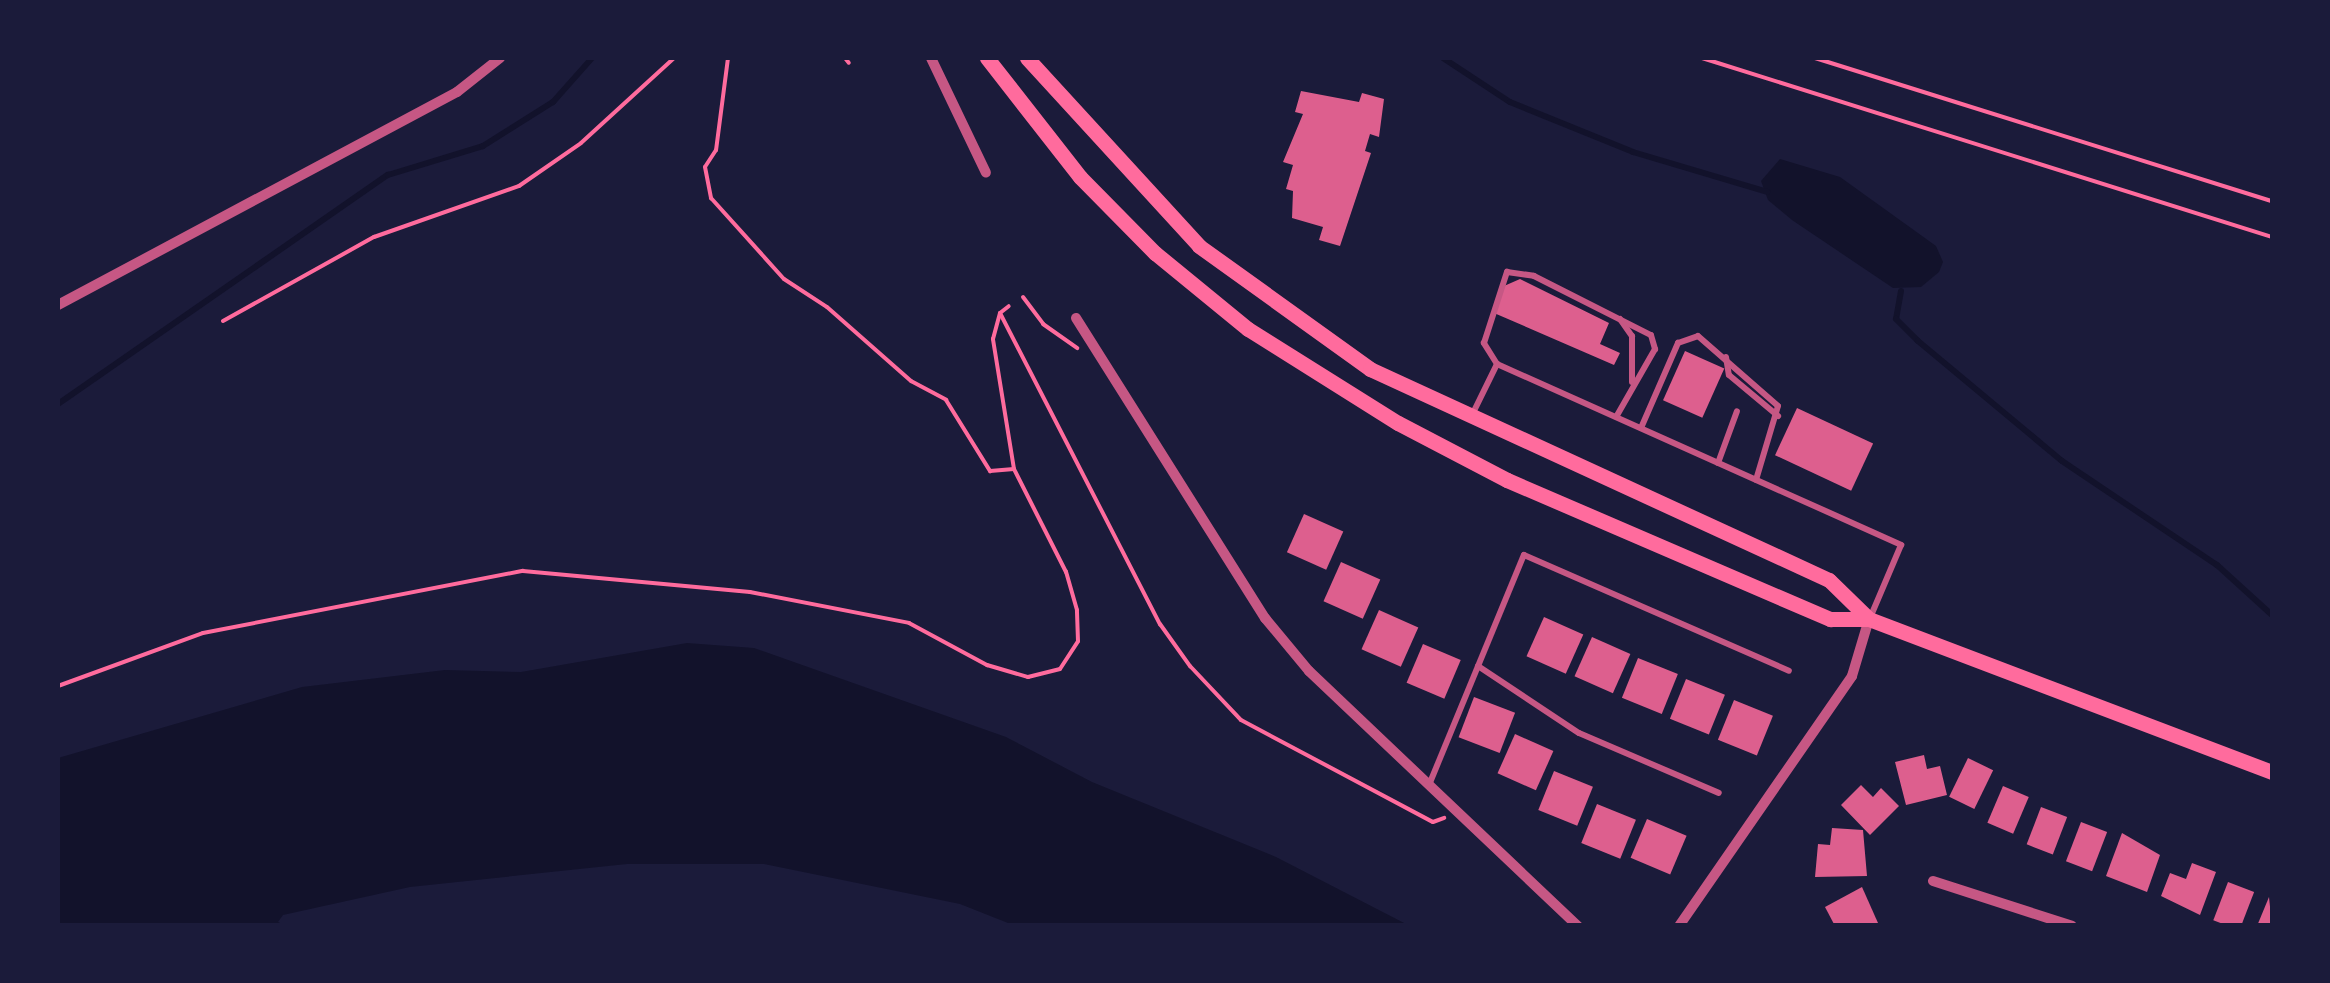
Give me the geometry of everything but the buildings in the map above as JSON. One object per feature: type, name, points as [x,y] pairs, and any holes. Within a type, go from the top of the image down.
[{"type":"main road","points":[[987,58],[1080,177],[1155,253],[1248,329],[1398,423],[1507,480],[1830,619],[1869,619],[2272,772]]},
{"type":"main road","points":[[1027,58],[1198,246],[1370,368],[1470,419],[1829,580],[1869,619]]},
{"type":"street","points":[[58,305],[457,92],[500,58]]},
{"type":"street","points":[[931,58],[986,173]]},
{"type":"street","points":[[1076,318],[1265,618],[1308,672],[1578,926]]},
{"type":"street","points":[[1679,926],[1852,676],[1869,619]]},
{"type":"street","points":[[1933,881],[2072,926]]},
{"type":"lane","points":[[1616,417],[1632,383],[1655,349],[1651,335],[1534,276],[1507,272],[1484,344],[1497,364],[1901,545],[1869,619]]},
{"type":"lane","points":[[1618,317],[1632,336],[1632,383]]},
{"type":"lane","points":[[1641,428],[1681,340],[1698,336],[1775,401],[1778,416],[1756,480]]},
{"type":"lane","points":[[1470,419],[1497,364]]},
{"type":"lane","points":[[1718,463],[1737,411]]},
{"type":"lane","points":[[1429,785],[1524,555],[1790,671]]},
{"type":"lane","points":[[1478,666],[1579,733],[1719,793]]},
{"type":"path","points":[[223,321],[374,237],[518,186],[582,143],[674,58]]},
{"type":"path","points":[[728,58],[724,110],[705,166],[711,198],[784,279],[827,307],[910,381],[946,400],[990,470],[1014,469]]},
{"type":"path","points":[[1702,58],[2272,236]]},
{"type":"path","points":[[1815,58],[2272,201]]},
{"type":"path","points":[[1023,297],[1043,324],[1086,354]]},
{"type":"path","points":[[58,686],[203,633],[523,571],[750,592],[909,623],[988,665],[1028,677],[1060,669],[1078,641],[1076,610],[1066,572],[1014,469],[993,339],[1000,313],[1009,306]]},
{"type":"path","points":[[1000,313],[1160,624],[1190,666],[1242,720],[1434,822],[1458,812]]},
{"type":"shaded area","points":[[1780,159],[1840,177],[1936,246],[1943,262],[1939,272],[1921,287],[1893,288],[1792,220],[1768,200],[1761,181]]},
{"type":"shaded area","points":[[687,643],[754,648],[1006,737],[1092,782],[1276,857],[1408,925],[1013,925],[960,904],[764,864],[627,864],[410,887],[283,915],[278,922],[285,925],[58,925],[58,758],[302,687],[445,670],[521,672]]},
{"type":"waterway","points":[[58,404],[388,175],[483,146],[553,102],[592,58]]},
{"type":"waterway","points":[[1443,58],[1510,102],[1633,152],[1767,192]]},
{"type":"waterway","points":[[1901,291],[1896,319],[1918,341],[2062,461],[2217,565],[2272,615]]}]
